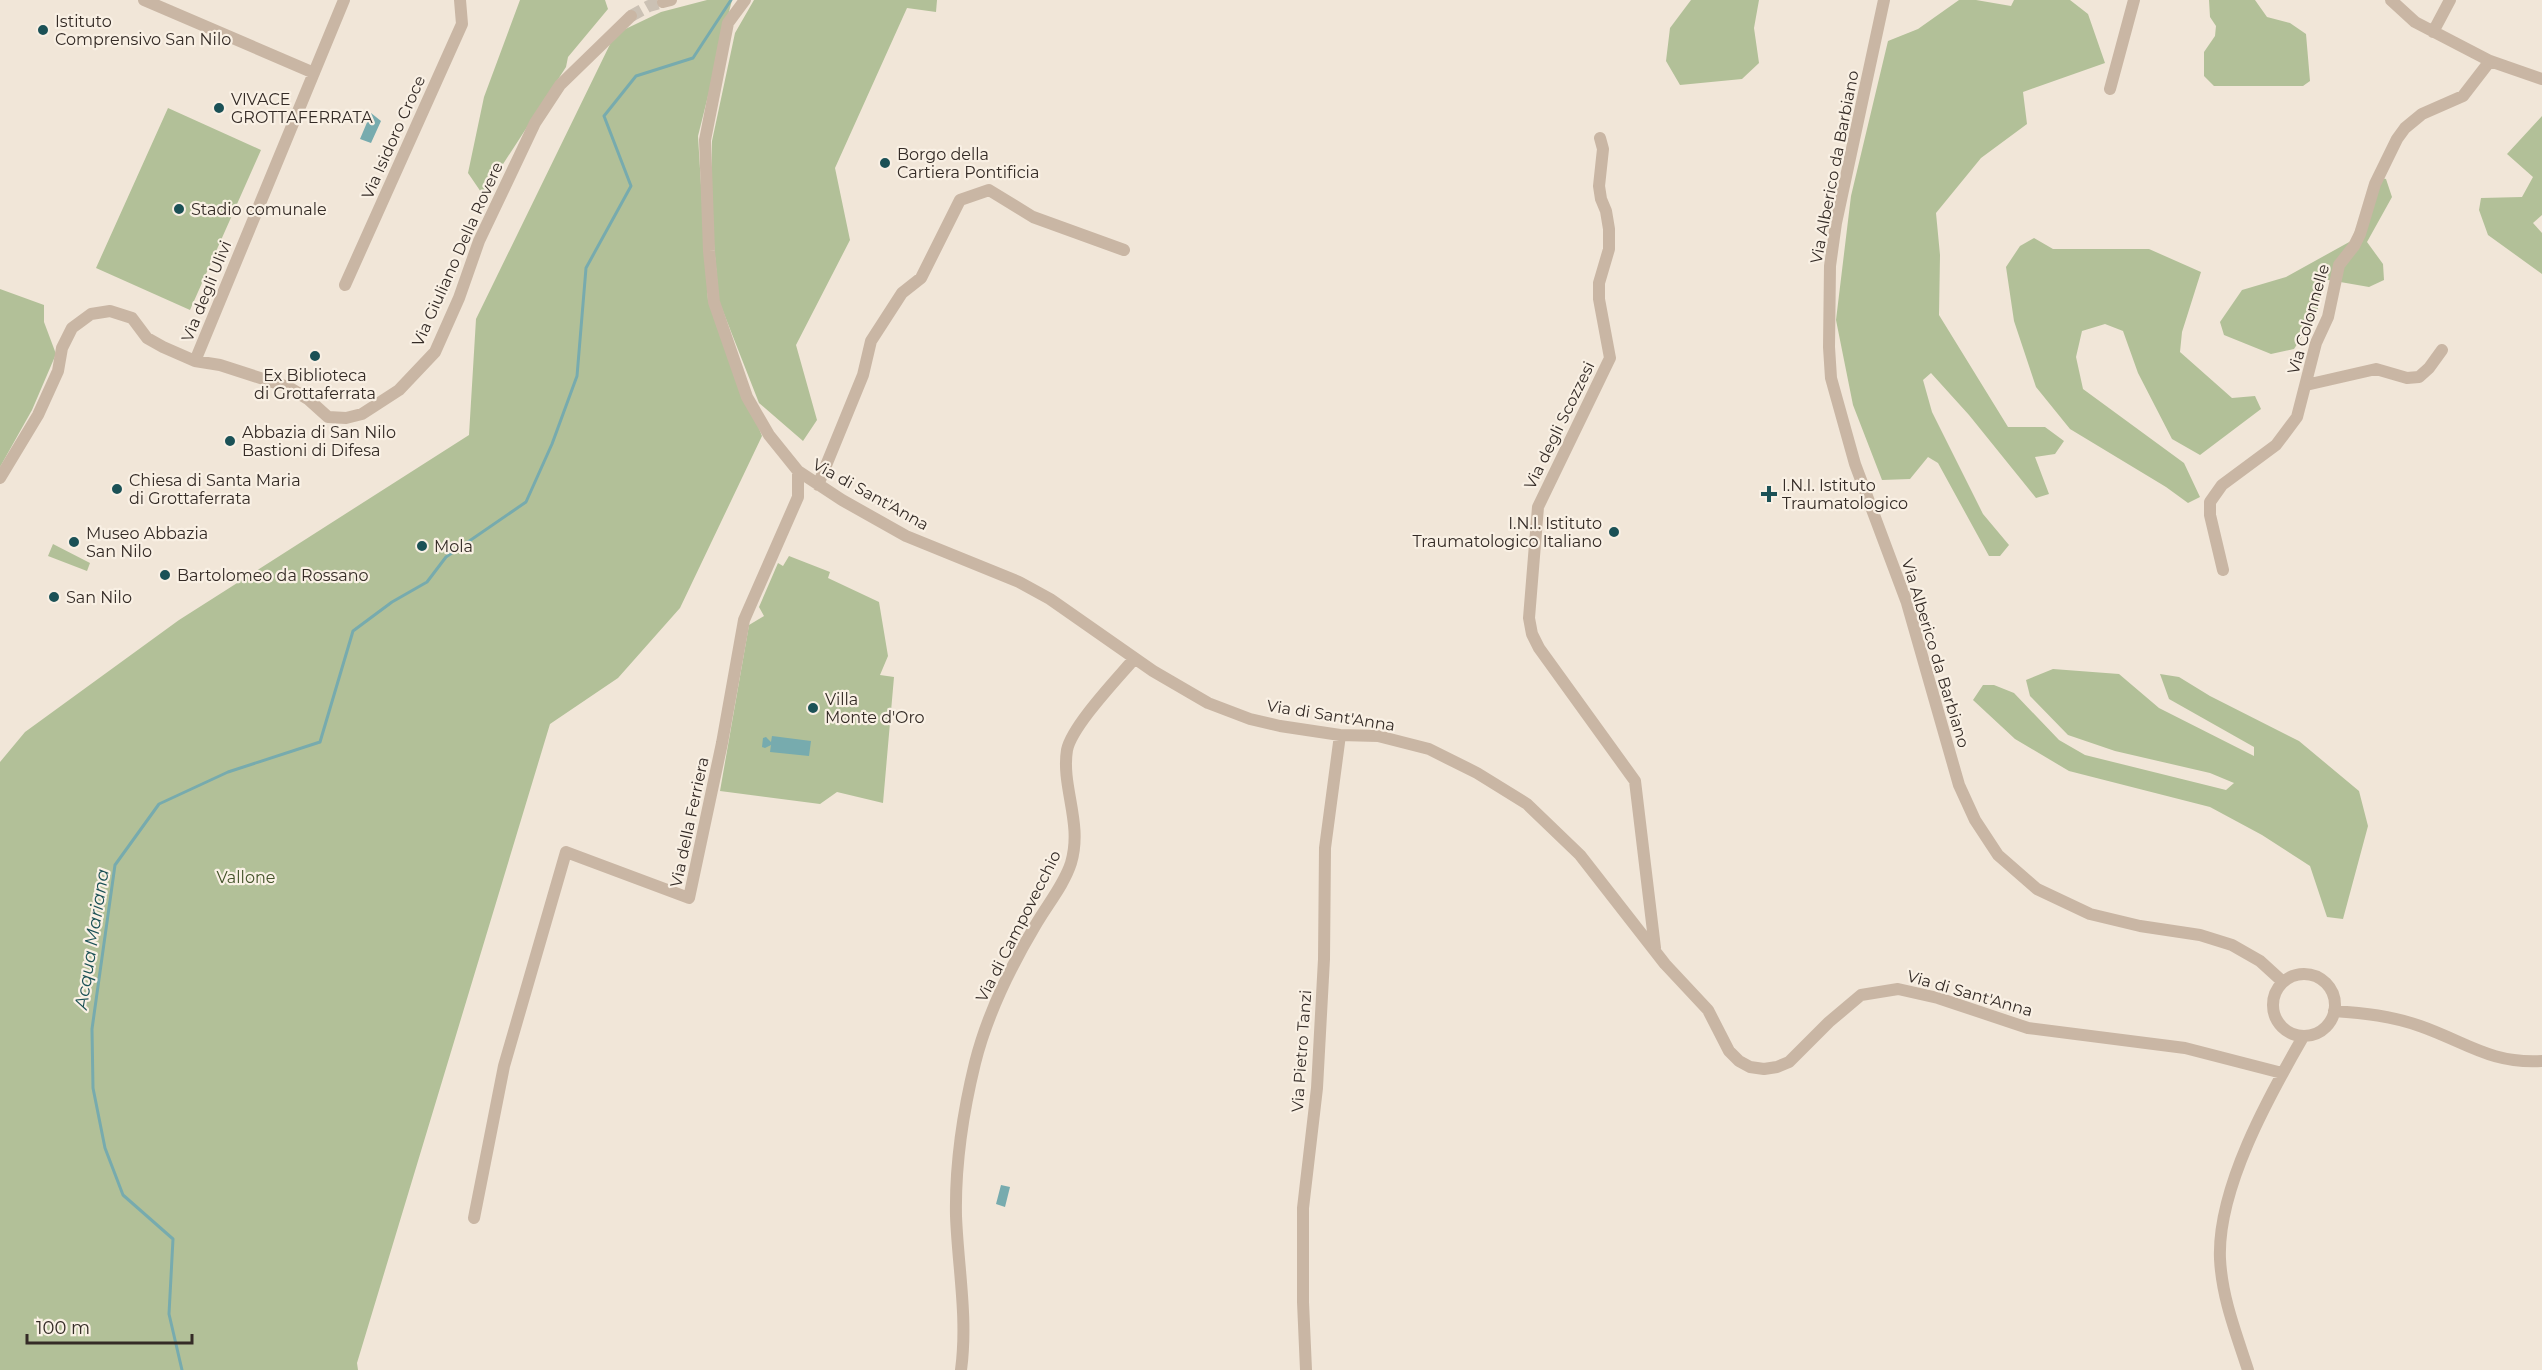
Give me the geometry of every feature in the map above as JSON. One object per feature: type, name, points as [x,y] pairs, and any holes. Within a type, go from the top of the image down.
[{"type":"street","points":[[144,0],[160,3],[314,73]]},
{"type":"street","name":"Via degli Ulivi","points":[[195,361],[344,0]]},
{"type":"street","name":"Via Isidoro Croce","points":[[345,285],[462,24],[460,0]]},
{"type":"street","name":"Via di Sant'Anna","points":[[745,0],[729,24],[705,140],[709,251],[714,302],[747,397],[769,435],[798,471],[906,536],[1019,582],[1078,616],[1134,658],[1193,696],[1233,712],[1280,726],[1340,735],[1378,736],[1429,749],[1477,773],[1527,804],[1580,855],[1656,949],[1665,964],[1708,1010],[1729,1051],[1738,1061],[1750,1067],[1764,1069],[1789,1062],[1828,1022],[1861,995],[1898,989],[1938,998],[2028,1028],[2185,1048],[2282,1073]]},
{"type":"street","name":"Via Alberico da Barbiano","points":[[1884,0],[1836,223],[1830,266],[1829,327],[1832,378],[1855,464],[1907,603],[1959,785],[1974,820],[1998,855],[2037,889],[2090,914],[2140,926],[2200,935],[2226,943],[2253,957],[2283,982]]},
{"type":"street","points":[[2110,89],[2133,0]]},
{"type":"street","points":[[2391,0],[2402,13],[2433,32],[2490,61],[2542,79]]},
{"type":"street","points":[[2433,32],[2450,0]]},
{"type":"street","name":"Via Giuliano Della Rovere","points":[[195,361],[220,365],[288,387],[308,399],[328,417],[346,418],[362,414],[399,390],[435,352],[459,298],[479,242],[535,123],[560,85],[631,16]]},
{"type":"street","name":"Via Colonnelle","points":[[2223,570],[2210,515],[2210,502],[2222,485],[2264,455],[2287,433],[2297,417],[2316,343],[2328,317],[2339,265],[2354,246],[2375,184],[2397,139],[2405,128],[2422,114],[2463,96],[2490,61]]},
{"type":"street","name":"Via degli Scozzesi","points":[[1600,138],[1603,149],[1599,186],[1610,229],[1609,249],[1599,283],[1599,299],[1610,358],[1538,507],[1530,618],[1532,634],[1539,648],[1635,781],[1656,949]]},
{"type":"street","points":[[818,484],[863,375],[871,340],[903,293],[921,278],[960,200],[989,190],[1034,217],[1124,250]]},
{"type":"street","points":[[0,478],[38,415],[58,371],[62,348],[72,328],[91,314],[110,311],[132,318],[147,338],[195,361]]},
{"type":"street","points":[[2306,385],[2376,369],[2407,378],[2419,376],[2429,368],[2442,350]]},
{"type":"street","name":"Via della Ferriera","points":[[474,1218],[504,1066],[566,852],[689,898],[722,743],[744,621],[798,497],[798,471]]},
{"type":"street","name":"Via di Campovecchio","points":[[961,1370],[964,1318],[957,1193],[962,1135],[973,1070],[984,1033],[1001,993],[1071,861],[1075,827],[1067,763],[1069,744],[1087,717],[1134,658]]},
{"type":"street","name":"Via Pietro Tanzi","points":[[1306,1370],[1303,1302],[1304,1208],[1318,1076],[1324,959],[1325,848],[1340,735]]},
{"type":"street","points":[[2300,974],[2319,978],[2332,992],[2334,1011],[2327,1027],[2312,1036],[2293,1035],[2283,1029],[2273,1011],[2273,1001],[2283,982],[2300,974]]},
{"type":"street","points":[[2334,1011],[2369,1014],[2407,1022],[2495,1058],[2519,1062],[2542,1061]]},
{"type":"street","points":[[2248,1370],[2225,1296],[2221,1270],[2220,1236],[2237,1173],[2282,1073],[2303,1036]]},
{"type":"green space","points":[[520,0],[605,0],[608,9],[568,57],[566,67],[483,195],[468,173],[484,97]]},
{"type":"green space","name":"Vallone","points":[[707,0],[732,0],[698,136],[708,300],[762,436],[680,608],[618,678],[550,724],[357,1363],[358,1370],[0,1370],[0,762],[25,732],[179,620],[469,435],[476,319],[615,34],[661,12]]},
{"type":"green space","points":[[754,0],[937,0],[936,12],[907,8],[835,168],[850,240],[796,345],[817,420],[803,441],[759,403],[719,301],[711,211],[712,141],[735,33]]},
{"type":"green space","points":[[1691,0],[1759,0],[1754,28],[1759,63],[1742,79],[1680,85],[1666,61],[1670,28]]},
{"type":"green space","points":[[1959,0],[1976,0],[2011,6],[2014,0],[2070,0],[2088,14],[2105,63],[2023,92],[2027,124],[1981,158],[1936,213],[1940,255],[1939,315],[2008,427],[2045,427],[2064,441],[2055,454],[2035,457],[2049,494],[2036,498],[1969,415],[1931,373],[1923,380],[1932,412],[1983,514],[2009,545],[2000,556],[1989,556],[1938,463],[1928,457],[1910,479],[1882,480],[1853,405],[1836,320],[1851,196],[1888,41],[1918,29]]},
{"type":"green space","points":[[2209,0],[2255,0],[2267,17],[2290,23],[2306,34],[2310,81],[2303,86],[2214,86],[2204,76],[2204,52],[2215,36],[2216,26],[2210,17]]},
{"type":"green space","name":"Stadio comunale","points":[[168,108],[261,150],[190,310],[96,268]]},
{"type":"green space","points":[[2542,116],[2542,215],[2533,223],[2542,233],[2542,274],[2488,235],[2479,210],[2481,198],[2522,197],[2533,177],[2507,154]]},
{"type":"green space","points":[[2376,177],[2386,179],[2392,197],[2367,242],[2383,264],[2384,280],[2369,287],[2323,279],[2317,314],[2294,349],[2271,354],[2224,335],[2220,322],[2242,290],[2286,277],[2351,241]]},
{"type":"green space","points":[[2034,238],[2053,249],[2149,249],[2201,272],[2182,332],[2180,352],[2232,398],[2255,396],[2261,409],[2200,455],[2172,439],[2138,373],[2123,331],[2105,324],[2082,331],[2076,357],[2083,389],[2184,463],[2200,497],[2188,503],[2166,487],[2070,429],[2036,387],[2014,321],[2006,267],[2020,246]]},
{"type":"green space","points":[[0,289],[44,305],[44,322],[56,354],[32,410],[0,467]]},
{"type":"green space","points":[[53,544],[90,563],[87,571],[48,556]]},
{"type":"green space","name":"Villa Monte d'Oro","points":[[789,556],[830,572],[828,578],[879,602],[888,656],[880,675],[894,677],[883,803],[837,792],[820,804],[720,791],[749,625],[764,616],[759,607],[778,563],[783,566]]},
{"type":"green space","points":[[2053,669],[2119,674],[2159,708],[2254,756],[2254,747],[2169,699],[2160,674],[2179,677],[2210,696],[2299,741],[2359,791],[2368,826],[2343,919],[2327,917],[2310,866],[2262,835],[2210,807],[2069,771],[2015,739],[1973,700],[1983,685],[1994,685],[2014,693],[2059,740],[2085,755],[2226,790],[2234,783],[2210,773],[2115,751],[2068,735],[2030,696],[2026,680]]},
{"type":"water","points":[[371,113],[381,121],[371,143],[360,139]]},
{"type":"water","points":[[772,736],[811,741],[809,756],[770,752],[771,745],[762,747],[763,738],[766,737],[771,742]]},
{"type":"water","points":[[1001,1185],[1010,1187],[1005,1207],[996,1204]]},
{"type":"waterway","name":"Acqua Mariana","points":[[182,1370],[169,1314],[173,1239],[123,1195],[105,1148],[93,1088],[92,1029],[115,865],[159,804],[228,772],[320,742],[353,631],[392,602],[427,582],[446,557],[526,502],[552,444],[577,376],[586,268],[631,186],[604,116],[636,76],[693,58],[731,0]]},
{"type":"tunnel","points":[[631,16],[649,6],[663,2]]},
{"type":"place","name":"Istituto Comprensivo San Nilo","points":[[43,30]]},
{"type":"place","name":"VIVACE GROTTAFERRATA","points":[[219,108]]},
{"type":"place","name":"Borgo della Cartiera Pontificia","points":[[885,163]]},
{"type":"place","name":"Stadio comunale","points":[[179,209]]},
{"type":"place","name":"Ex Biblioteca di Grottaferrata","points":[[315,356]]},
{"type":"place","name":"Abbazia di San Nilo Bastioni di Difesa","points":[[230,441]]},
{"type":"place","name":"Chiesa di Santa Maria di Grottaferrata","points":[[117,489]]},
{"type":"place","name":"I.N.I. Istituto Traumatologico","points":[[1769,494]]},
{"type":"place","name":"I.N.I. Istituto Traumatologico Italiano","points":[[1614,532]]},
{"type":"place","name":"Museo Abbazia San Nilo","points":[[74,542]]},
{"type":"place","name":"Mola","points":[[422,546]]},
{"type":"place","name":"Bartolomeo da Rossano","points":[[165,575]]},
{"type":"place","name":"San Nilo","points":[[54,597]]},
{"type":"place","name":"Villa Monte d'Oro","points":[[813,708]]}]
